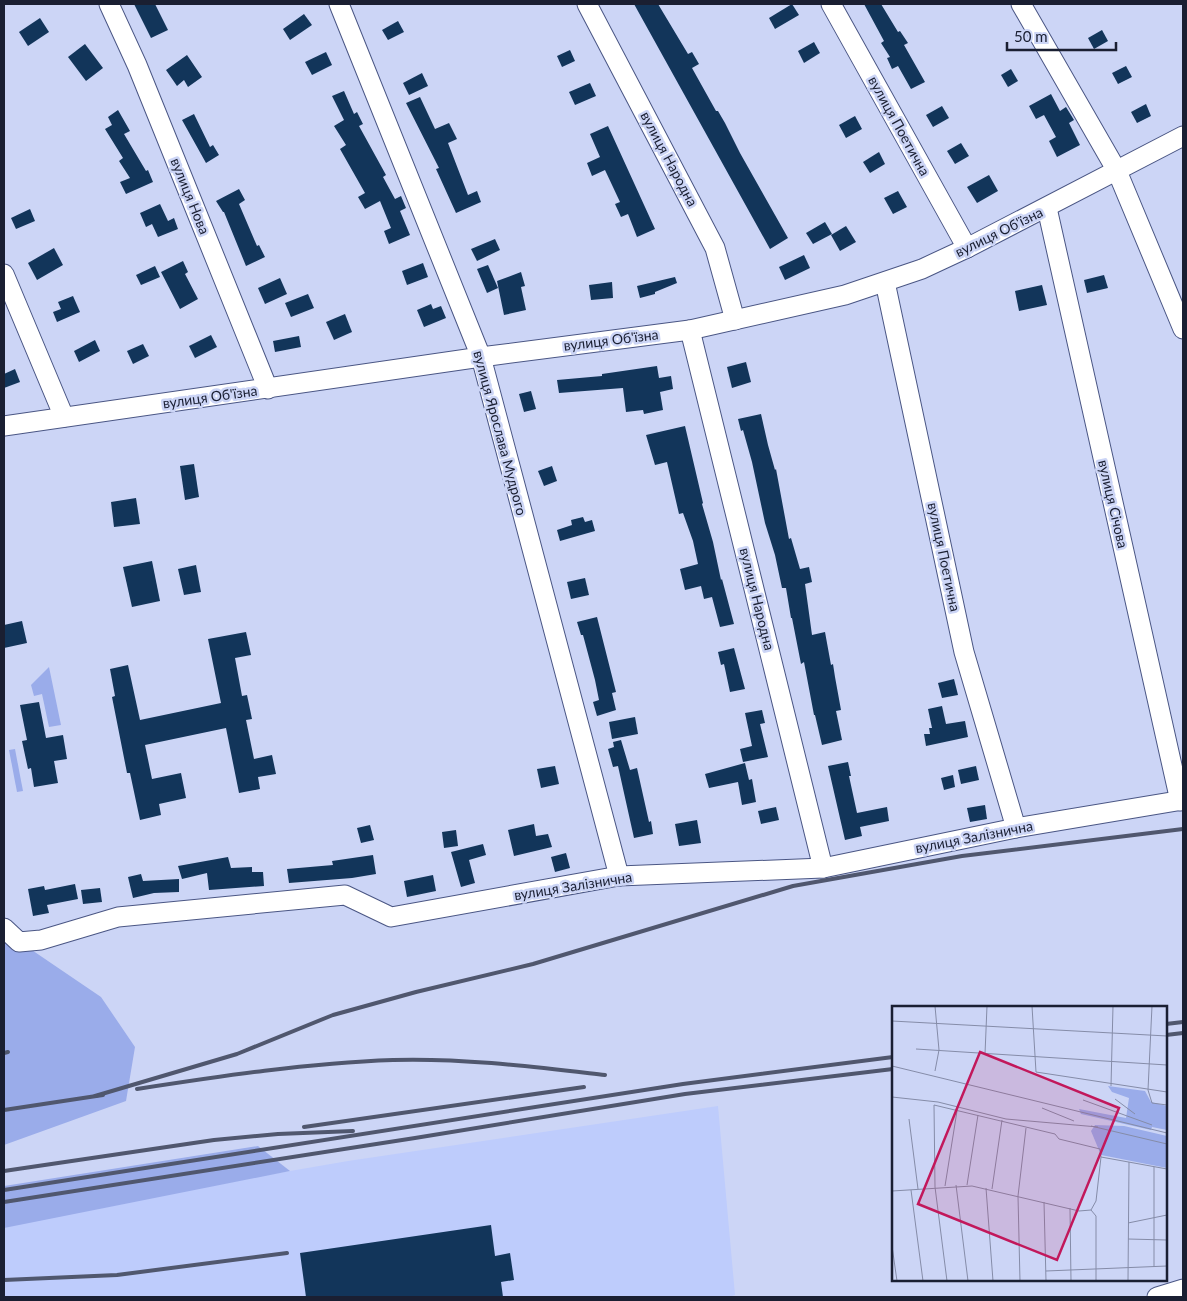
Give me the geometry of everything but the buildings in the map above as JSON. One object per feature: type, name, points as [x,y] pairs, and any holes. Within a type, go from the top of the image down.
[{"type":"street","name":"вулиця Нова","points":[[109,4],[137,65],[268,389]]},
{"type":"street","name":"вулиця Ярослава Мудрого","points":[[339,4],[481,357],[620,876]]},
{"type":"street","name":"вулиця Народна","points":[[587,4],[716,248],[735,320]]},
{"type":"street","name":"вулиця Поетична","points":[[831,4],[967,248]]},
{"type":"street","points":[[1021,4],[1117,171],[1183,329]]},
{"type":"street","name":"вулиця Об'їзна","points":[[4,426],[481,357],[690,330],[846,295],[922,269],[967,248],[1183,136]]},
{"type":"street","name":"вулиця Січова","points":[[1047,208],[1182,800]]},
{"type":"street","points":[[4,274],[64,417]]},
{"type":"street","name":"вулиця Поетична","points":[[885,282],[964,652],[1016,828]]},
{"type":"street","name":"вулиця Народна","points":[[690,330],[823,868]]},
{"type":"street","name":"вулиця Залізнична","points":[[4,928],[20,942],[41,940],[118,917],[345,895],[390,917],[620,876],[823,868],[1016,828],[1182,800]]},
{"type":"street","points":[[1158,1297],[1183,1289]]},
{"type":"shaded area","points":[[49,667],[61,725],[49,727],[42,694],[34,696],[31,685]]},
{"type":"shaded area","points":[[15,749],[23,791],[17,792],[9,750]]},
{"type":"shaded area","points":[[4,921],[20,942],[101,997],[135,1047],[126,1101],[4,1145]]},
{"type":"shaded area","points":[[718,1106],[735,1295],[729,1297],[4,1297],[4,1223],[34,1215],[348,1161]]},
{"type":"shaded area","points":[[258,1146],[290,1171],[4,1228],[4,1186]]},
{"type":"railway","points":[[95,1096],[237,1054],[333,1015],[416,992],[533,964],[793,886],[962,856],[1183,829]]},
{"type":"railway","points":[[1167,1024],[1183,1022]]},
{"type":"railway","points":[[1167,1035],[1183,1033]]},
{"type":"railway","points":[[4,1053],[8,1052]]},
{"type":"railway","points":[[4,1190],[683,1084],[892,1057]]},
{"type":"railway","points":[[137,1089],[297,1067],[393,1060],[446,1060],[526,1066],[605,1075]]},
{"type":"railway","points":[[4,1202],[685,1094],[892,1069]]},
{"type":"railway","points":[[304,1127],[584,1087]]},
{"type":"railway","points":[[4,1110],[103,1095]]},
{"type":"railway","points":[[4,1171],[214,1140],[278,1134],[353,1131]]},
{"type":"railway","points":[[4,1280],[117,1275],[287,1253]]}]
